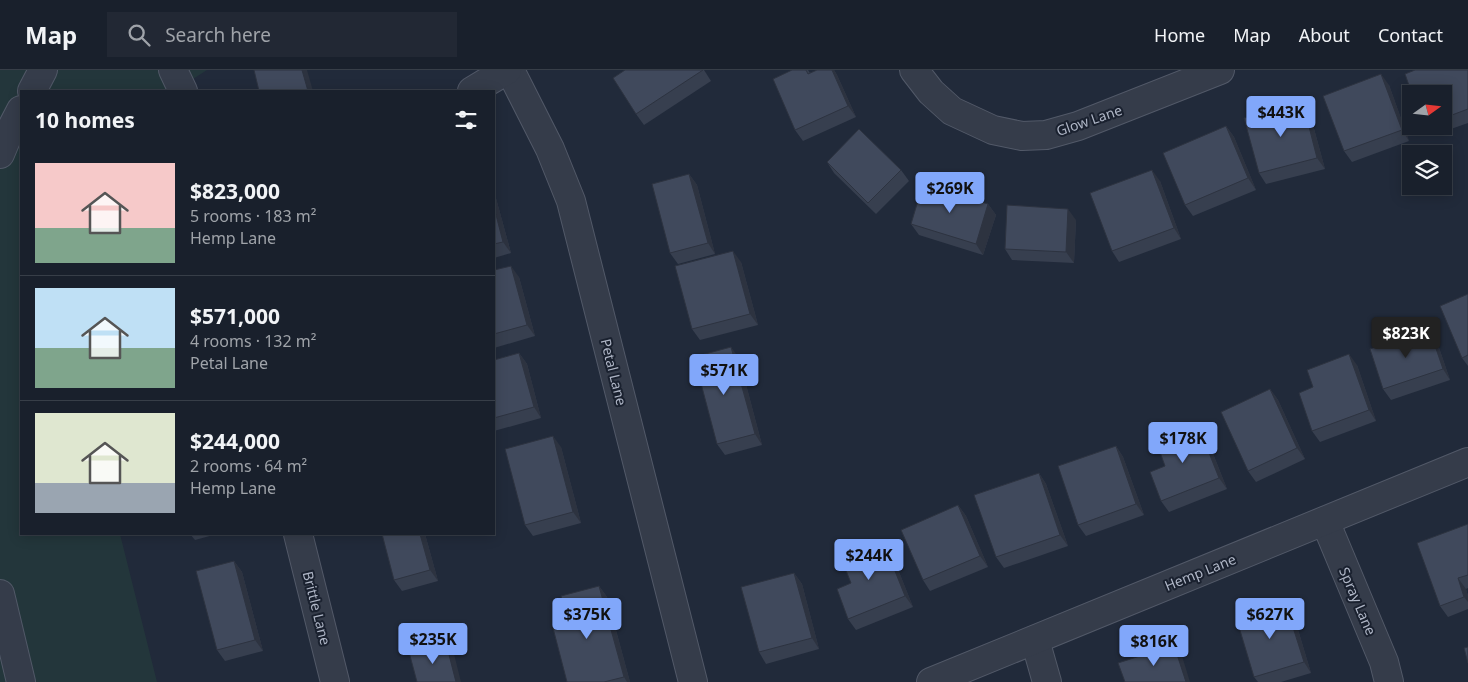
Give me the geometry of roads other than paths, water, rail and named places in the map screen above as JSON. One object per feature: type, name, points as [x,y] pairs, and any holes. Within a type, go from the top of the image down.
[{"type":"street","points":[[33,90],[43,70]]},
{"type":"street","points":[[173,70],[183,90]]},
{"type":"street","points":[[474,90],[509,70]]},
{"type":"street","name":"Petal Lane","points":[[509,70],[550,149],[571,201],[693,682]]},
{"type":"street","name":"Glow Lane","points":[[914,70],[931,92],[952,111],[993,130],[1022,136],[1046,135],[1078,126],[1220,70]]},
{"type":"street","points":[[0,154],[20,112]]},
{"type":"street","name":"Hemp Lane","points":[[931,682],[1468,462]]},
{"type":"street","name":"Spray Lane","points":[[1325,521],[1384,662],[1389,682]]},
{"type":"street","name":"Brittle Lane","points":[[298,535],[336,682]]},
{"type":"street","points":[[0,594],[21,682]]},
{"type":"street","points":[[1035,640],[1047,682]]}]
